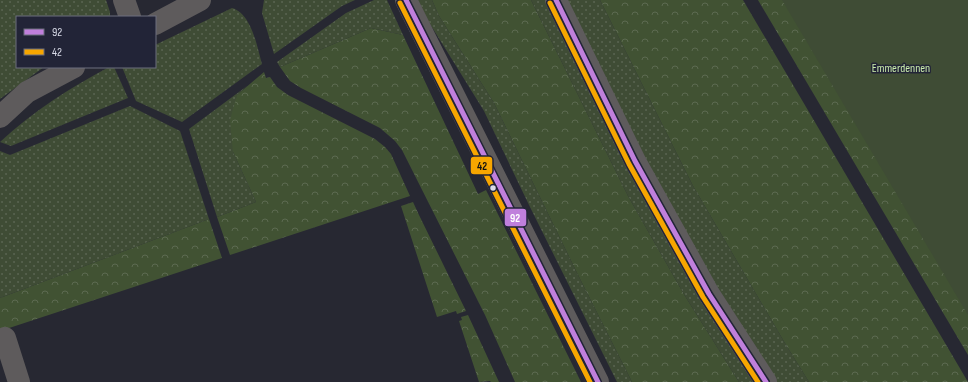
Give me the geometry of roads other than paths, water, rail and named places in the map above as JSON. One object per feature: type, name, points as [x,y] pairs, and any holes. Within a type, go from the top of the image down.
[{"type":"street","points":[[124,0],[130,16]]},
{"type":"street","points":[[156,23],[200,0]]},
{"type":"street","points":[[406,0],[598,382]]},
{"type":"street","points":[[556,0],[635,161],[709,294],[766,382]]},
{"type":"street","points":[[0,117],[27,92],[72,68]]},
{"type":"street","points":[[5,338],[19,382]]},
{"type":"park label","name":"Emmerdennen","points":[[901,68]]}]
